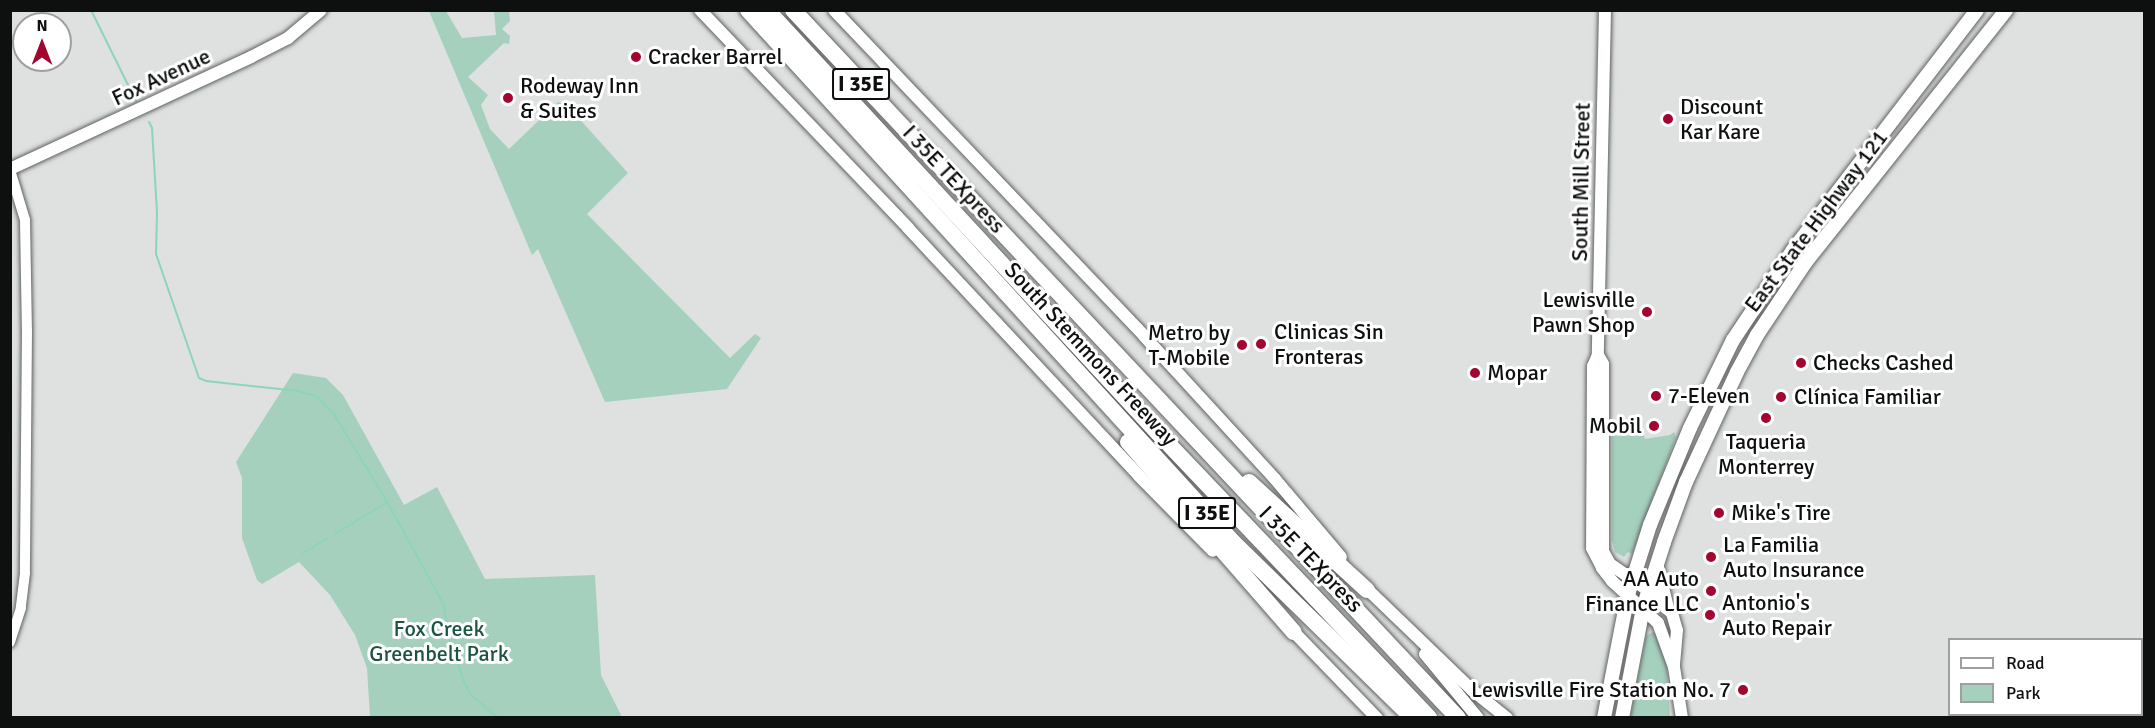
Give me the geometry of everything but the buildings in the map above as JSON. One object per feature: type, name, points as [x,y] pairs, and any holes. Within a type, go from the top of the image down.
[{"type":"highway","points":[[737,10],[769,32]]},
{"type":"highway","name":"South Stemmons Freeway","points":[[748,10],[1234,543],[1413,717]]},
{"type":"highway","name":"I 35E TEXpress","points":[[767,10],[1233,510],[1430,717]]},
{"type":"highway","name":"South Stemmons Freeway","points":[[793,10],[1458,717]]},
{"type":"highway","points":[[806,10],[930,157]]},
{"type":"highway","points":[[1011,300],[1163,485],[1294,632]]},
{"type":"highway","points":[[1141,382],[1367,590]]},
{"type":"highway","points":[[1233,510],[1354,643],[1366,669]]},
{"type":"main road","name":"Fox Avenue","points":[[10,170],[288,38],[321,10]]},
{"type":"main road","points":[[700,10],[908,228],[1139,476],[1376,717]]},
{"type":"main road","points":[[834,10],[1021,204],[1275,479],[1367,590],[1472,690],[1508,717]]},
{"type":"main road","name":"South Mill Street","points":[[1605,10],[1598,355],[1603,364],[1592,548],[1602,568],[1658,622],[1674,667]]},
{"type":"main road","name":"East State Highway 121","points":[[1604,717],[1633,579],[1669,474],[1733,340],[1770,282],[1977,10]]},
{"type":"main road","name":"East State Highway 121","points":[[1622,717],[1643,608],[1686,482],[1733,380],[1757,335],[1805,263],[2006,10]]},
{"type":"main road","points":[[1953,41],[1968,58]]},
{"type":"main road","points":[[1857,166],[1873,179]]},
{"type":"main road","name":"South Mill Street","points":[[1598,421],[1603,551],[1610,564],[1649,591],[1667,608]]},
{"type":"main road","points":[[1657,565],[1667,608],[1677,630],[1674,667],[1682,717]]},
{"type":"main road","points":[[1394,616],[1478,717]]},
{"type":"street","points":[[10,170],[25,220],[27,330],[25,573],[21,608],[10,642]]},
{"type":"green space","points":[[429,11],[446,11],[462,38],[496,35],[494,11],[509,11],[510,21],[502,29],[510,36],[509,44],[504,43],[468,77],[488,95],[481,105],[490,129],[509,149],[558,102],[567,105],[628,173],[587,214],[730,358],[755,334],[761,338],[727,389],[605,402],[538,249],[532,255]]},
{"type":"green space","name":"Fox Creek Greenbelt Park","points":[[293,373],[326,378],[343,395],[404,505],[437,487],[485,579],[595,575],[601,675],[622,717],[370,717],[367,668],[355,635],[330,595],[299,562],[262,584],[257,580],[242,538],[242,478],[236,462]]},
{"type":"green space","points":[[1641,426],[1645,439],[1670,435],[1674,432],[1676,437],[1632,554],[1628,552],[1624,557],[1615,552],[1612,540],[1612,431],[1614,427]]},
{"type":"green space","points":[[1653,632],[1658,634],[1666,655],[1670,717],[1630,718],[1646,636]]},
{"type":"waterway","points":[[91,10],[136,101]]},
{"type":"waterway","points":[[149,122],[152,128],[157,213],[156,254],[199,378],[206,381],[298,391],[318,397],[335,416],[386,500],[444,605],[450,641],[464,682],[471,695],[498,718]]},
{"type":"waterway","points":[[335,534],[386,503]]},
{"type":"waterway","points":[[303,553],[328,538]]},
{"type":"place","name":"Cracker Barrel","points":[[636,57]]},
{"type":"place","name":"Rodeway Inn & Suites","points":[[508,98]]},
{"type":"place","name":"Discount Kar Kare","points":[[1668,119]]},
{"type":"place","name":"Lewisville Pawn Shop","points":[[1647,312]]},
{"type":"place","name":"Clinicas Sin Fronteras","points":[[1261,344]]},
{"type":"place","name":"Metro by T-Mobile","points":[[1242,345]]},
{"type":"place","name":"Checks Cashed","points":[[1801,363]]},
{"type":"place","name":"Mopar","points":[[1475,373]]},
{"type":"place","name":"7-Eleven","points":[[1656,396]]},
{"type":"place","name":"Clínica Familiar","points":[[1781,397]]},
{"type":"place","name":"Taqueria Monterrey","points":[[1766,418]]},
{"type":"place","name":"Mobil","points":[[1654,426]]},
{"type":"place","name":"Mike's Tire","points":[[1719,513]]},
{"type":"place","name":"La Familia Auto Insurance","points":[[1711,557]]},
{"type":"place","name":"AA Auto Finance LLC","points":[[1711,591]]},
{"type":"place","name":"Antonio's Auto Repair","points":[[1710,615]]},
{"type":"place","name":"Lewisville Fire Station No. 7","points":[[1743,690]]}]
